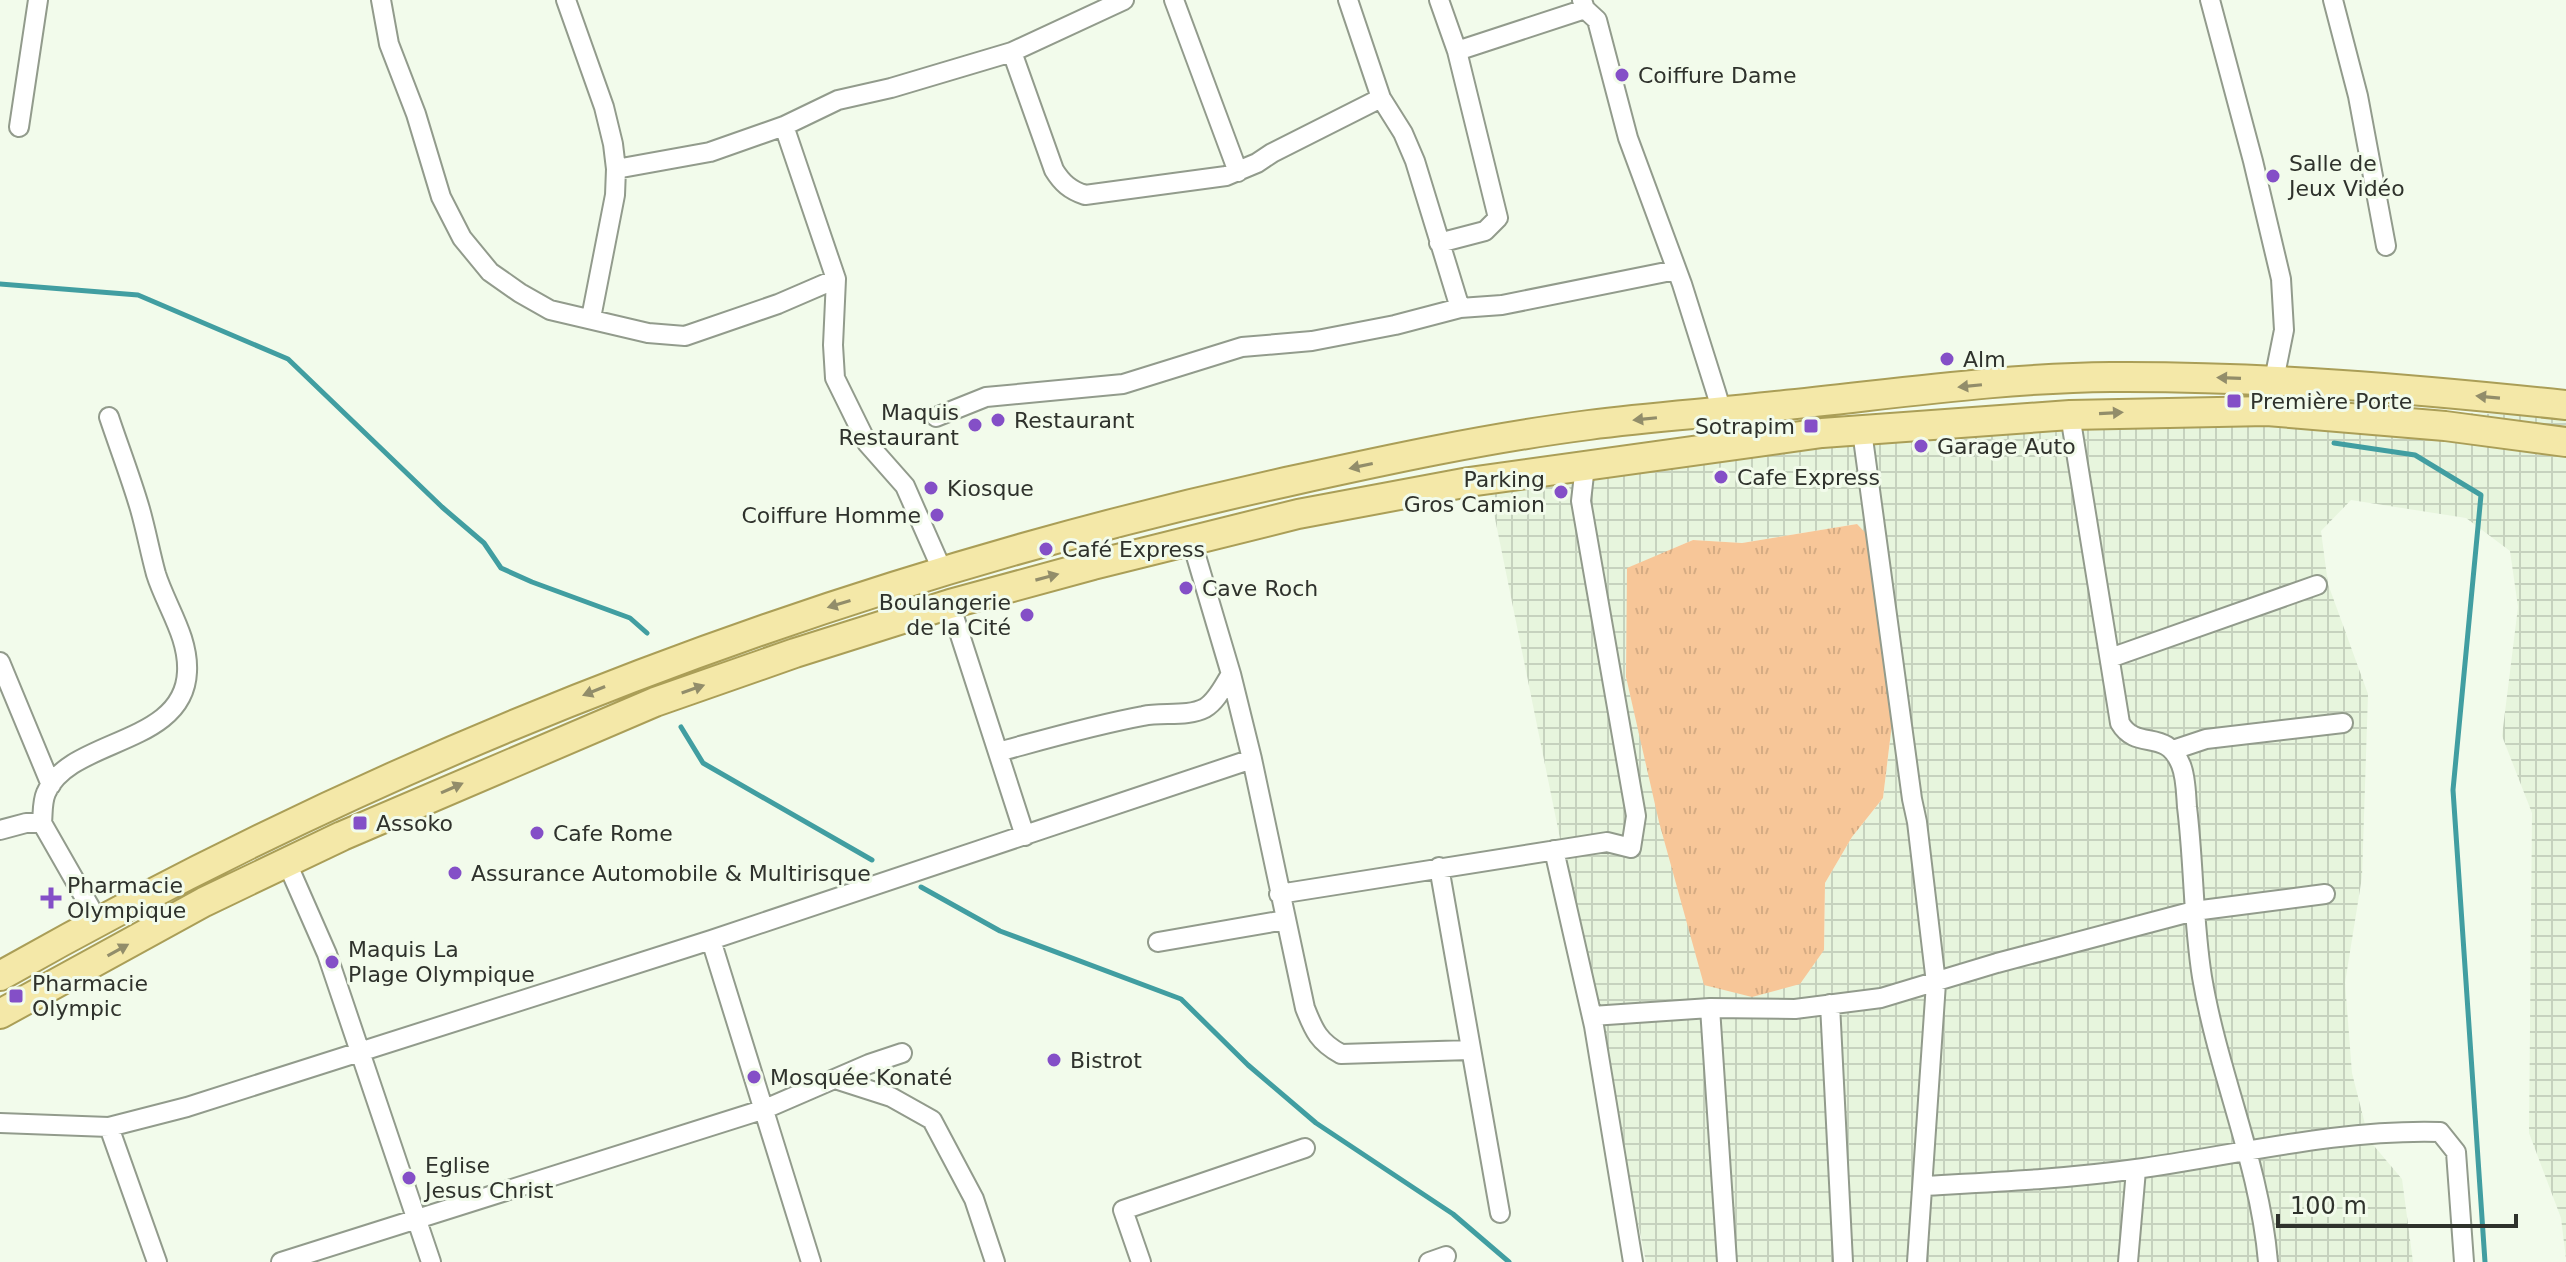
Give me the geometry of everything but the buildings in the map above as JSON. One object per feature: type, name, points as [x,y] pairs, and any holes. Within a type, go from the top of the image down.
[{"type":"main road","points":[[0,976],[98,921],[273,831],[470,742],[645,671],[784,621],[1029,545],[1171,507],[1358,466],[1587,425],[2023,381],[2102,377],[2274,380],[2365,385],[2566,405]]},
{"type":"main road","points":[[0,1014],[204,902],[487,772],[655,702],[950,604],[1191,539],[1298,514],[1453,485],[1822,433],[2070,415],[2267,411],[2445,426],[2566,442]]},
{"type":"street","points":[[19,127],[38,0]]},
{"type":"street","points":[[381,0],[389,44],[416,114],[441,197],[462,238],[490,272],[520,293],[550,310],[648,333],[685,336],[778,304],[836,279]]},
{"type":"street","points":[[566,0],[604,107],[616,169],[615,195],[591,318]]},
{"type":"street","points":[[616,169],[710,152],[784,126],[838,100],[891,88],[1012,52],[1124,0]]},
{"type":"street","points":[[1174,0],[1238,172]]},
{"type":"street","points":[[1348,0],[1381,98],[1403,133],[1415,161],[1460,308]]},
{"type":"street","points":[[1439,0],[1457,51],[1498,218],[1485,231],[1439,243]]},
{"type":"street","points":[[2210,0],[2281,279],[2284,330],[2274,380]]},
{"type":"street","points":[[2333,0],[2358,96],[2386,246]]},
{"type":"street","points":[[1457,51],[1584,5],[1597,20],[1628,138],[1676,270],[1722,412],[1727,446]]},
{"type":"street","points":[[1012,52],[1054,170],[1061,181],[1085,195],[1202,180],[1238,172],[1381,98]]},
{"type":"street","points":[[784,126],[836,279],[835,378],[867,443],[905,486],[943,572]]},
{"type":"street","points":[[936,417],[986,397],[1123,384],[1242,347],[1312,341],[1395,325],[1460,308],[1502,305],[1676,270]]},
{"type":"street","points":[[2070,415],[2120,723],[2132,737],[2164,743],[2173,750],[2182,767],[2192,846],[2194,911],[2208,1015],[2246,1151],[2268,1262]]},
{"type":"street","points":[[98,921],[42,823],[46,792],[75,763],[165,717],[183,693],[187,671],[181,637],[157,576],[139,506],[109,417]]},
{"type":"street","points":[[1862,431],[1936,983],[1917,1262]]},
{"type":"street","points":[[1279,894],[1607,842],[1631,848],[1636,816],[1581,501],[1585,466]]},
{"type":"street","points":[[1191,539],[1231,674],[1305,1008],[1314,1030],[1325,1045],[1341,1054],[1470,1050]]},
{"type":"street","points":[[2110,658],[2317,585]]},
{"type":"street","points":[[950,604],[1025,836]]},
{"type":"street","points":[[0,662],[51,785]]},
{"type":"street","points":[[998,752],[1147,715],[1194,712],[1217,697],[1231,674]]},
{"type":"street","points":[[2173,750],[2206,739],[2343,723]]},
{"type":"street","points":[[0,1123],[109,1127],[187,1107],[711,940],[1252,759]]},
{"type":"street","points":[[0,830],[26,823],[42,823]]},
{"type":"street","points":[[1554,850],[1592,1016],[1633,1262]]},
{"type":"street","points":[[287,863],[327,954],[431,1262]]},
{"type":"street","points":[[1439,867],[1500,1213]]},
{"type":"street","points":[[1592,1016],[1710,1008],[1795,1009],[1881,998],[1997,963],[2194,911],[2325,894]]},
{"type":"street","points":[[1158,942],[1285,920]]},
{"type":"street","points":[[711,940],[811,1262]]},
{"type":"street","points":[[1830,1004],[1843,1262]]},
{"type":"street","points":[[1710,1008],[1727,1262]]},
{"type":"street","points":[[281,1262],[765,1109],[902,1053]]},
{"type":"street","points":[[835,1079],[891,1097],[932,1120],[974,1199],[995,1262]]},
{"type":"street","points":[[109,1127],[157,1262]]},
{"type":"street","points":[[1923,1186],[2036,1180],[2136,1170],[2246,1151],[2399,1131],[2440,1132],[2456,1152],[2464,1262]]},
{"type":"street","points":[[1141,1262],[1123,1210],[1305,1148]]},
{"type":"street","points":[[2128,1262],[2136,1170]]},
{"type":"shaded area","points":[[2466,413],[2566,417],[2566,1259],[2561,1218],[2529,1133],[2532,813],[2502,736],[2518,607],[2510,551],[2466,518],[2351,500],[2321,531],[2328,584],[2368,694],[2362,877],[2345,983],[2352,1073],[2369,1140],[2402,1179],[2413,1262],[1646,1262],[1488,484],[1730,444],[2262,414]],"holes":[[[1857,524],[1894,707],[1883,798],[1852,837],[1825,883],[1824,950],[1641,740],[1626,677],[1628,568],[1693,540],[1742,543]]]},
{"type":"green space","points":[[1857,524],[1879,547],[1894,707],[1883,798],[1852,837],[1825,883],[1824,950],[1800,984],[1752,997],[1704,985],[1659,822],[1626,677],[1627,568],[1693,540],[1742,543]]},
{"type":"waterway","points":[[0,284],[138,295],[288,359],[442,507],[484,543],[501,568],[630,618],[647,633]]},
{"type":"waterway","points":[[2334,443],[2415,455],[2481,495],[2453,790],[2485,1262]]},
{"type":"waterway","points":[[681,727],[703,763],[872,860]]},
{"type":"waterway","points":[[921,887],[1000,931],[1181,999],[1248,1065],[1316,1123],[1453,1214],[1509,1262]]},
{"type":"place","name":"Coiffure Dame","points":[[1622,75]]},
{"type":"place","name":"Salle de Jeux Vidéo","points":[[2273,176]]},
{"type":"place","name":"Alm","points":[[1947,359]]},
{"type":"place","name":"Première Porte","points":[[2234,401]]},
{"type":"place","name":"Restaurant","points":[[998,420]]},
{"type":"place","name":"Maquis Restaurant","points":[[975,425]]},
{"type":"place","name":"Sotrapim","points":[[1811,426]]},
{"type":"place","name":"Garage Auto","points":[[1921,446]]},
{"type":"place","name":"Cafe Express","points":[[1721,477]]},
{"type":"place","name":"Kiosque","points":[[931,488]]},
{"type":"place","name":"Parking Gros Camion","points":[[1561,492]]},
{"type":"place","name":"Coiffure Homme","points":[[937,515]]},
{"type":"place","name":"Café Express","points":[[1046,549]]},
{"type":"place","name":"Cave Roch","points":[[1186,588]]},
{"type":"place","name":"Boulangerie de la Cité","points":[[1027,615]]},
{"type":"place","name":"Assoko","points":[[360,823]]},
{"type":"place","name":"Cafe Rome","points":[[537,833]]},
{"type":"place","name":"Assurance Automobile & Multirisque","points":[[455,873]]},
{"type":"place","name":"Pharmacie Olympique","points":[[51,898]]},
{"type":"place","name":"Maquis La Plage Olympique","points":[[332,962]]},
{"type":"place","name":"Pharmacie Olympic","points":[[16,996]]},
{"type":"place","name":"Bistrot","points":[[1054,1060]]},
{"type":"place","name":"Mosquée Konaté","points":[[754,1077]]},
{"type":"place","name":"Eglise Jesus Christ","points":[[409,1178]]}]
